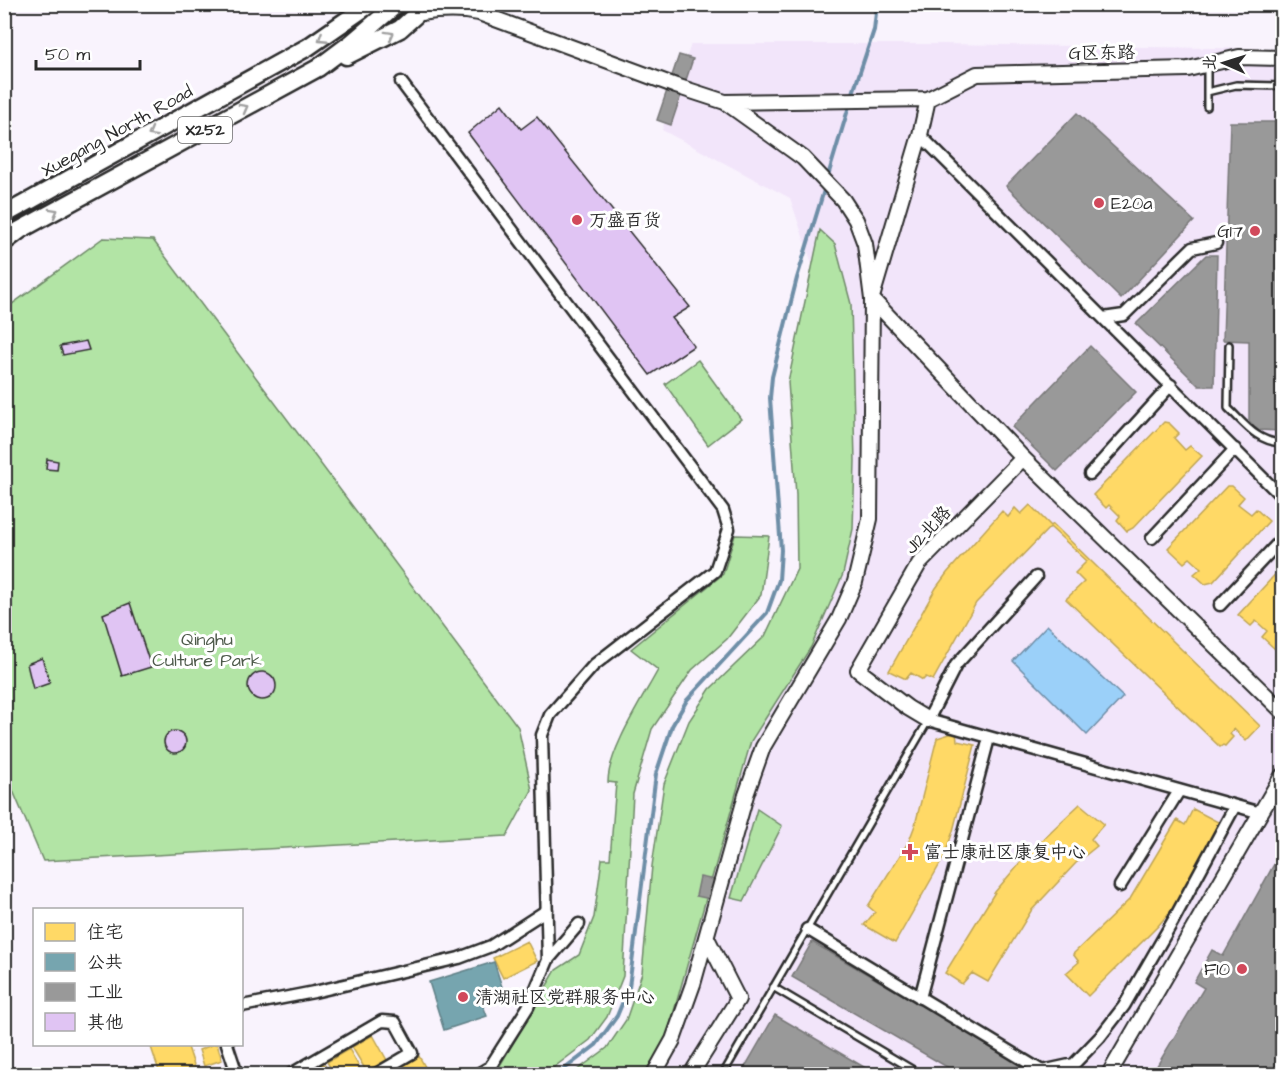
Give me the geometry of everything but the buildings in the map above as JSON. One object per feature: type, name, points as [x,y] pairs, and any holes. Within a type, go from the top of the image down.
[{"type":"main road","name":"X252","points":[[4,242],[20,230],[318,68],[397,4]]},
{"type":"main road","name":"Xuegang North Road","points":[[4,216],[308,47],[368,6]]},
{"type":"main road","points":[[318,68],[381,40],[400,29],[424,9]]},
{"type":"street","points":[[424,9],[476,9],[676,86],[725,102],[803,158],[843,200],[856,220],[865,244],[872,299],[870,519],[855,582],[839,619],[763,747],[746,795],[693,984],[673,1040],[654,1074]]},
{"type":"street","name":"G区东路","points":[[927,99],[977,74],[1188,69],[1239,57],[1282,58]]},
{"type":"street","points":[[401,82],[723,510],[729,529],[715,571],[594,665],[550,715],[542,735],[548,960]]},
{"type":"street","points":[[725,102],[927,99],[920,135],[872,299]]},
{"type":"street","points":[[920,135],[1282,497]]},
{"type":"street","points":[[1103,318],[1124,315],[1192,248],[1216,243]]},
{"type":"street","points":[[872,299],[1023,458],[1282,711]]},
{"type":"street","points":[[1090,474],[1171,385]]},
{"type":"street","points":[[1152,538],[1234,449]]},
{"type":"street","name":"J12北路","points":[[928,720],[908,708],[858,670],[919,564],[1023,458]]},
{"type":"street","points":[[1220,605],[1282,539]]},
{"type":"street","points":[[1036,577],[956,665],[928,720],[1261,813]]},
{"type":"street","points":[[920,998],[989,738]]},
{"type":"street","points":[[1109,1074],[1282,776]]},
{"type":"street","points":[[1120,886],[1179,790]]},
{"type":"street","points":[[807,929],[1042,1071],[1074,1064],[1100,1037],[1124,1006],[1236,806]]},
{"type":"street","points":[[243,1006],[314,992],[459,957],[491,946],[547,910]]},
{"type":"street","points":[[478,1074],[490,1068],[528,1007],[548,960],[579,924]]},
{"type":"street","points":[[691,1074],[738,999],[707,938]]},
{"type":"street","points":[[291,1074],[382,1021],[395,1022],[412,1053],[376,1074]]},
{"type":"street","points":[[228,1046],[237,1074]]},
{"type":"lane","points":[[1207,65],[1207,107]]},
{"type":"lane","points":[[1207,92],[1236,86],[1282,86]]},
{"type":"lane","points":[[1230,345],[1228,408],[1259,438],[1282,443]]},
{"type":"lane","points":[[723,1074],[928,720]]},
{"type":"lane","points":[[773,987],[917,1074]]},
{"type":"shaded area","points":[[691,44],[941,44],[1282,49],[1282,1074],[604,1074],[620,1061],[705,758],[826,576],[833,326],[790,198],[662,130]]},
{"type":"green space","points":[[820,230],[835,244],[851,304],[855,461],[853,529],[843,574],[811,647],[751,741],[666,1039],[644,1074],[572,1074],[607,1048],[626,1020],[642,973],[652,866],[664,784],[689,721],[710,689],[765,636],[797,569],[796,495],[788,382]]},
{"type":"green space","name":"Qinghu Culture Park","points":[[103,238],[153,240],[518,727],[532,790],[507,836],[43,861],[5,772],[4,310]]},
{"type":"green space","points":[[698,360],[741,419],[708,445],[665,384]]},
{"type":"green space","points":[[735,535],[769,536],[761,595],[727,639],[692,670],[652,729],[633,794],[623,976],[607,1017],[590,1040],[545,1074],[495,1074],[556,970],[579,955],[594,917],[602,859],[610,859],[616,783],[608,782],[610,769],[627,725],[658,670],[631,649],[723,574]]},
{"type":"green space","points":[[757,809],[782,826],[744,901],[731,898]]},
{"type":"water","points":[[1047,625],[1123,697],[1087,735],[1013,661]]},
{"type":"waterway","points":[[852,96],[874,30],[877,4]]},
{"type":"waterway","points":[[827,179],[850,103]]},
{"type":"waterway","points":[[558,1074],[596,1045],[617,1016],[629,987],[656,774],[672,726],[687,700],[767,613],[779,580],[781,550],[770,398],[772,377],[797,278],[825,187]]},
{"type":"place","name":"E20a","points":[[1099,203]]},
{"type":"place","name":"万盛百货","points":[[577,220]]},
{"type":"place","name":"G17","points":[[1255,231]]},
{"type":"place","name":"富士康社区康复中心","points":[[910,852]]},
{"type":"place","name":"F10","points":[[1242,969]]},
{"type":"place","name":"清湖社区党群服务中心","points":[[463,997]]}]
